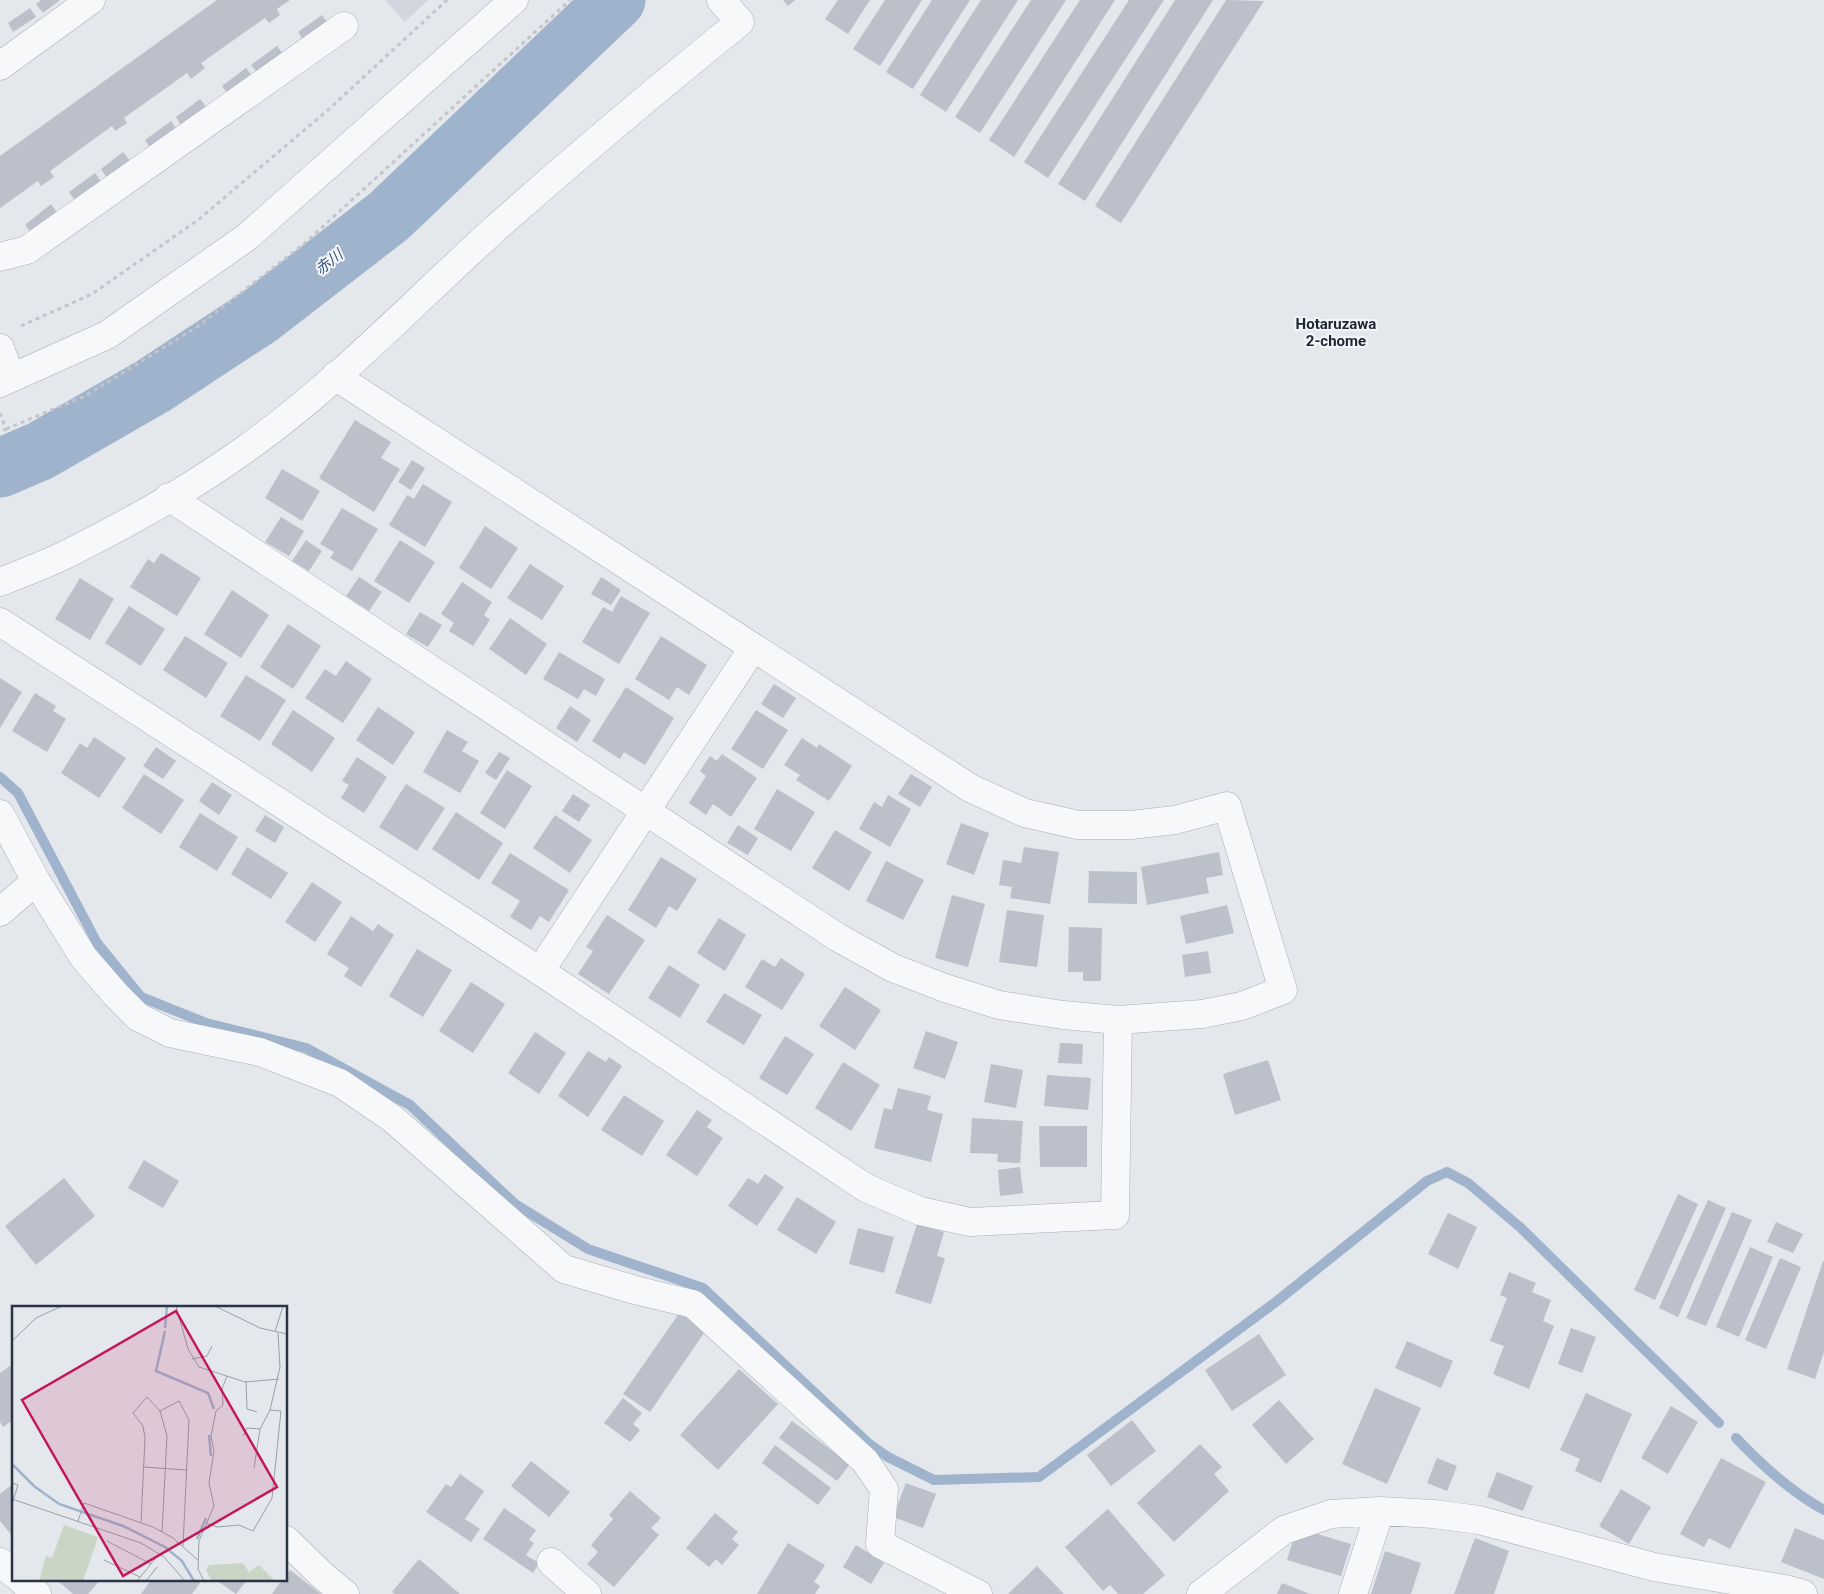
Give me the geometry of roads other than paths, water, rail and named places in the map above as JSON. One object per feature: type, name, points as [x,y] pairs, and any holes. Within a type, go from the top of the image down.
[{"type":"street","points":[[0,66],[91,0]]},
{"type":"street","points":[[8,338],[6,381],[107,335],[247,237],[514,0]]},
{"type":"street","points":[[0,582],[68,554],[169,498],[247,448],[313,396],[608,129],[740,22],[721,0]]},
{"type":"street","points":[[0,256],[27,250],[344,26]]},
{"type":"street","points":[[169,498],[837,937],[893,968],[945,988],[999,1005],[1064,1015],[1118,1020],[1202,1014],[1242,1006],[1283,990],[1227,806],[1175,820],[1131,825],[1078,825],[1025,813],[970,788],[335,376]]},
{"type":"street","points":[[0,622],[540,971],[866,1188],[920,1211],[970,1222],[1115,1216],[1118,1020]]},
{"type":"street","points":[[540,971],[753,648]]},
{"type":"street","points":[[0,814],[36,881],[84,958],[138,1017],[170,1033],[260,1052],[340,1083],[393,1119],[564,1269],[635,1290],[693,1304],[865,1461],[884,1489],[880,1544],[978,1594]]},
{"type":"street","points":[[0,912],[36,881]]},
{"type":"street","points":[[1201,1594],[1284,1530],[1331,1514],[1380,1511],[1434,1514],[1479,1520],[1654,1567],[1785,1589],[1803,1594]]},
{"type":"street","points":[[1353,1594],[1380,1511]]},
{"type":"street","points":[[288,1542],[323,1576],[346,1594]]},
{"type":"street","points":[[0,1562],[12,1572]]},
{"type":"street","points":[[551,1562],[587,1594]]},
{"type":"waterway","name":"赤川","points":[[0,468],[40,451],[153,386],[261,315],[389,216],[616,0]]},
{"type":"waterway","points":[[0,777],[18,793],[97,943],[141,997],[206,1023],[306,1048],[410,1105],[515,1204],[588,1249],[703,1288],[868,1443],[888,1457],[934,1480],[1039,1477],[1277,1301],[1427,1181],[1447,1172],[1468,1183],[1521,1228],[1719,1423]]},
{"type":"waterway","points":[[1736,1438],[1777,1477],[1800,1495],[1824,1510]]},
{"type":"district","name":"Hotaruzawa 2-chome","points":[[1336,332]]}]
